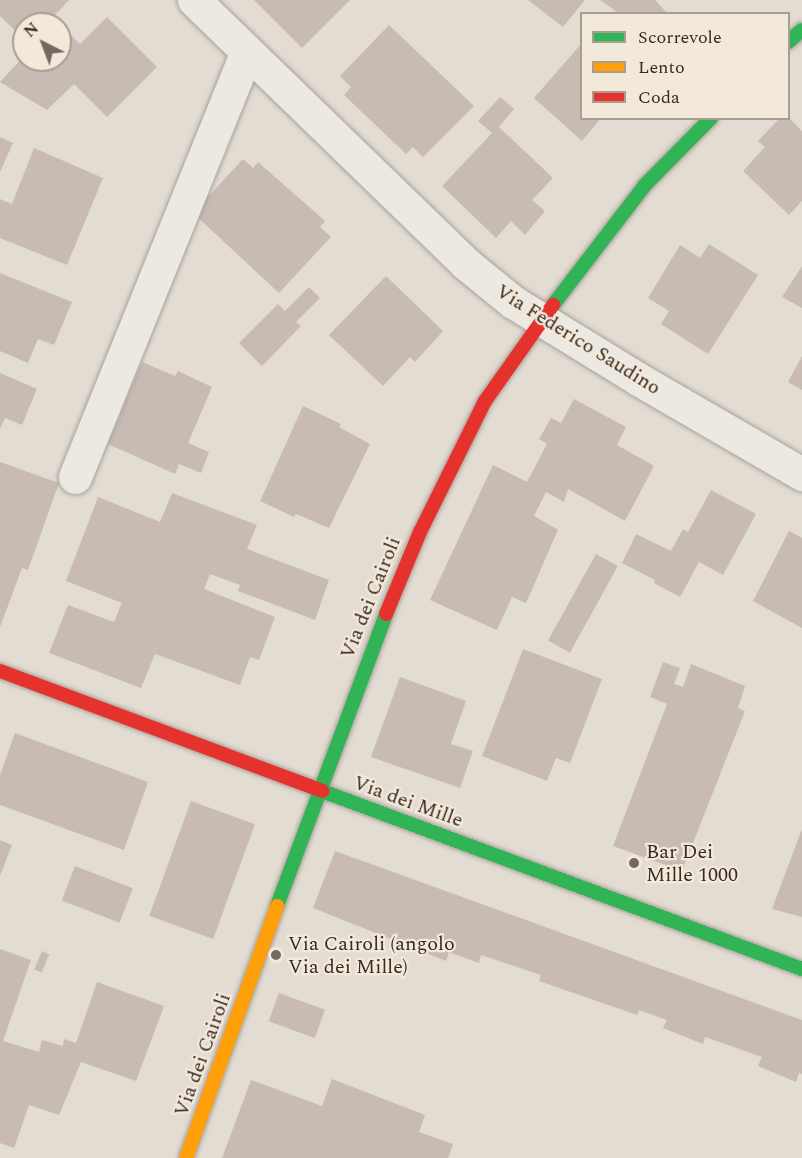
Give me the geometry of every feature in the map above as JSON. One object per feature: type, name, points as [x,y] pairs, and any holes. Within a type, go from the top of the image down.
[{"type":"street","name":"Via Federico Saudino","points":[[194,0],[465,262],[513,302],[542,322],[802,474]]},
{"type":"street","points":[[790,41],[802,30]]},
{"type":"street","points":[[75,477],[247,52]]},
{"type":"street","name":"Via dei Cairoli","points":[[186,1158],[366,663],[420,532],[485,401],[585,260],[645,185],[709,120]]},
{"type":"street","name":"Via dei Mille","points":[[0,671],[802,969]]},
{"type":"building","points":[[0,0],[69,0],[58,12],[12,12],[12,28],[0,16]]},
{"type":"building","points":[[254,0],[350,0],[302,48]]},
{"type":"building","points":[[528,0],[585,0],[563,27]]},
{"type":"building","points":[[600,0],[655,0],[666,12],[617,12]]},
{"type":"building","points":[[107,17],[157,67],[107,117],[74,84],[47,110],[0,82],[12,69],[12,72],[72,72],[72,37],[80,44]]},
{"type":"building","points":[[389,25],[474,106],[423,157],[413,147],[406,154],[344,95],[351,87],[340,76]]},
{"type":"building","points":[[580,45],[580,120],[599,120],[582,141],[534,98]]},
{"type":"building","points":[[500,97],[514,109],[499,127],[553,178],[532,200],[545,211],[525,235],[511,221],[496,238],[442,186],[492,133],[478,121]]},
{"type":"building","points":[[790,119],[802,131],[802,201],[789,215],[743,171],[765,147],[758,141],[778,120]]},
{"type":"building","points":[[0,137],[13,143],[0,172]]},
{"type":"building","points":[[34,148],[103,178],[67,265],[0,238],[0,199],[12,204]]},
{"type":"building","points":[[243,159],[253,168],[258,162],[325,221],[320,227],[331,237],[279,293],[193,213]]},
{"type":"building","points":[[709,244],[758,275],[708,354],[661,324],[669,311],[648,298],[680,245],[700,258]]},
{"type":"building","points":[[802,266],[802,308],[782,297]]},
{"type":"building","points":[[0,273],[72,302],[54,345],[38,339],[28,363],[0,351]]},
{"type":"building","points":[[386,276],[443,331],[415,362],[410,357],[383,386],[329,335]]},
{"type":"building","points":[[309,287],[320,298],[296,322],[301,326],[262,366],[239,343],[278,304],[285,311]]},
{"type":"building","points":[[802,356],[802,390],[788,382]]},
{"type":"building","points":[[142,362],[175,376],[178,371],[212,387],[188,443],[209,452],[201,473],[179,464],[175,474],[108,444]]},
{"type":"building","points":[[0,373],[37,389],[22,425],[5,418],[0,429]]},
{"type":"building","points":[[574,399],[626,427],[617,445],[654,466],[625,521],[568,489],[564,502],[546,492],[534,516],[558,530],[526,603],[512,597],[497,630],[430,600],[493,465],[527,482],[547,444],[539,439],[551,418],[561,423]]},
{"type":"building","points":[[303,406],[341,424],[339,427],[370,444],[329,528],[296,514],[294,517],[260,501]]},
{"type":"building","points":[[0,462],[59,483],[28,570],[22,568],[0,627]]},
{"type":"building","points":[[711,490],[756,514],[723,575],[699,562],[680,597],[654,583],[655,580],[622,563],[636,534],[671,551],[683,529],[688,532]]},
{"type":"building","points":[[172,493],[257,525],[247,549],[329,580],[315,620],[238,591],[240,585],[210,574],[204,589],[275,617],[259,660],[250,657],[240,685],[155,654],[141,688],[49,653],[68,605],[114,622],[122,603],[66,581],[98,497],[160,522]]},
{"type":"building","points":[[789,531],[802,538],[802,628],[753,601]]},
{"type":"building","points":[[596,554],[618,566],[570,653],[548,641]]},
{"type":"building","points":[[523,649],[602,679],[570,763],[556,758],[547,781],[482,756]]},
{"type":"building","points":[[663,662],[680,668],[674,684],[683,687],[691,664],[745,686],[738,708],[745,711],[682,871],[613,846],[667,704],[650,697]]},
{"type":"building","points":[[400,677],[466,701],[451,744],[473,751],[460,788],[371,757]]},
{"type":"building","points":[[15,733],[148,782],[124,850],[0,805],[0,775]]},
{"type":"building","points":[[191,801],[255,824],[213,939],[149,916]]},
{"type":"building","points":[[802,829],[802,917],[772,909]]},
{"type":"building","points":[[0,840],[12,845],[0,876]]},
{"type":"building","points":[[335,851],[802,1020],[802,1074],[799,1073],[796,1082],[758,1066],[762,1057],[705,1037],[703,1044],[663,1028],[667,1020],[639,1010],[637,1015],[539,981],[541,975],[481,955],[479,963],[449,952],[446,961],[313,908]]},
{"type":"building","points":[[75,866],[133,888],[120,923],[62,901]]},
{"type":"building","points":[[0,949],[31,960],[3,1041],[39,1052],[42,1040],[63,1046],[64,1039],[76,1043],[97,982],[164,1006],[136,1081],[81,1062],[59,1115],[29,1105],[14,1148],[0,1143]]},
{"type":"building","points":[[42,951],[49,954],[42,973],[34,969]]},
{"type":"building","points":[[279,993],[325,1010],[315,1038],[269,1021]]},
{"type":"building","points":[[332,1079],[425,1115],[419,1132],[453,1144],[448,1158],[222,1158],[251,1080],[322,1106]]},
{"type":"traffic: fast","points":[[790,40],[802,30]]},
{"type":"traffic: fast","points":[[553,305],[645,185],[709,120]]},
{"type":"traffic: fast","points":[[277,906],[386,614]]},
{"type":"traffic: fast","points":[[322,791],[802,969]]},
{"type":"traffic: slow","points":[[186,1158],[277,906]]},
{"type":"traffic: jam","points":[[386,614],[420,532],[485,401],[553,305]]},
{"type":"traffic: jam","points":[[0,671],[322,791]]},
{"type":"place","name":"Bar Dei Mille 1000","points":[[634,863]]},
{"type":"place","name":"Via Cairoli (angolo Via dei Mille)","points":[[276,955]]}]
